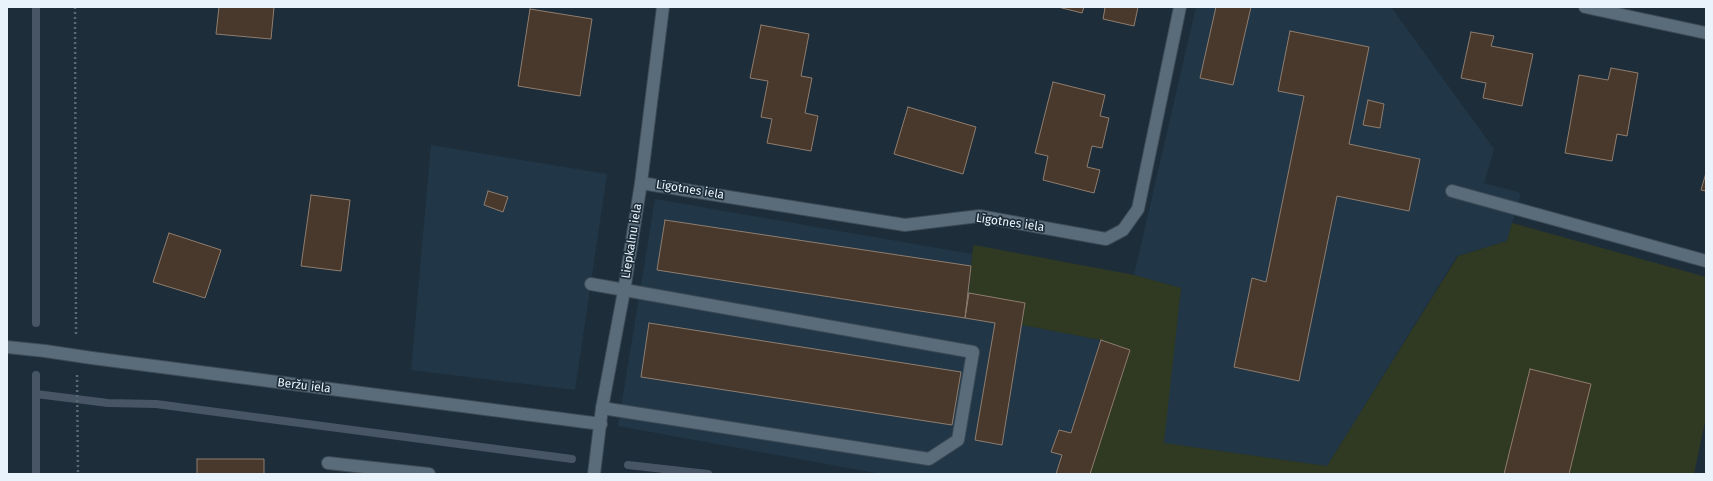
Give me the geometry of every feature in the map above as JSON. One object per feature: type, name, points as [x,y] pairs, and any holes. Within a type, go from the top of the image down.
[{"type":"street","name":"Liepkalnu iela","points":[[594,474],[602,408],[624,291],[641,183],[663,7]]},
{"type":"street","name":"Līgotnes iela","points":[[641,183],[905,225],[979,216],[1106,239],[1123,230],[1138,209],[1180,7]]},
{"type":"street","points":[[1585,7],[1706,33]]},
{"type":"street","points":[[1452,192],[1706,261]]},
{"type":"street","points":[[591,284],[973,352],[958,440],[929,458],[602,408]]},
{"type":"street","name":"Beržu iela","points":[[7,347],[601,424]]},
{"type":"street","points":[[328,463],[429,474]]},
{"type":"path","points":[[75,7],[78,474]]},
{"type":"shaded area","points":[[1196,7],[1391,7],[1494,149],[1484,183],[1521,193],[1507,241],[1457,256],[1327,466],[1163,443],[1181,288],[1134,275]]},
{"type":"shaded area","points":[[431,145],[607,174],[575,390],[411,370]]},
{"type":"shaded area","points":[[655,199],[972,254],[969,293],[1025,303],[1022,325],[1101,340],[1130,350],[1090,474],[881,474],[618,426]]},
{"type":"green space","points":[[1512,223],[1706,277],[1706,417],[1694,474],[1090,474],[1130,350],[1101,340],[1022,325],[1025,303],[969,293],[974,245],[1134,275],[1181,288],[1164,443],[1327,466],[1458,256],[1507,241]]},
{"type":"building","points":[[219,7],[274,7],[271,39],[216,34]]},
{"type":"building","points":[[1058,7],[1084,7],[1082,13]]},
{"type":"building","points":[[1103,7],[1138,7],[1134,26],[1103,19],[1105,8]]},
{"type":"building","points":[[1216,7],[1251,7],[1233,85],[1200,78]]},
{"type":"building","points":[[530,9],[592,19],[580,96],[518,86]]},
{"type":"building","points":[[761,25],[809,34],[801,76],[812,78],[805,113],[818,116],[811,151],[767,143],[772,119],[761,117],[768,81],[750,78]]},
{"type":"building","points":[[1290,31],[1369,47],[1349,144],[1420,159],[1409,211],[1337,196],[1299,381],[1234,367],[1252,278],[1266,282],[1304,96],[1278,91]]},
{"type":"building","points":[[1471,32],[1494,36],[1491,46],[1533,54],[1522,106],[1483,98],[1486,83],[1461,78]]},
{"type":"building","points":[[1611,68],[1638,73],[1627,136],[1617,134],[1612,161],[1565,153],[1579,75],[1608,80]]},
{"type":"building","points":[[1053,82],[1105,95],[1100,116],[1109,118],[1102,148],[1092,146],[1087,167],[1100,170],[1094,193],[1043,180],[1048,156],[1035,153]]},
{"type":"building","points":[[1368,100],[1384,104],[1380,128],[1363,125]]},
{"type":"building","points":[[908,107],[976,127],[963,174],[894,154]]},
{"type":"building","points":[[1706,173],[1706,191],[1701,190]]},
{"type":"building","points":[[488,191],[508,197],[503,212],[484,205]]},
{"type":"building","points":[[311,195],[350,200],[341,271],[301,266]]},
{"type":"building","points":[[665,220],[971,266],[965,318],[657,270]]},
{"type":"building","points":[[169,233],[221,250],[205,298],[153,282]]},
{"type":"building","points":[[969,293],[1025,303],[1002,445],[975,440],[995,323],[965,318]]},
{"type":"building","points":[[649,323],[961,372],[952,425],[641,377]]},
{"type":"building","points":[[1101,340],[1130,350],[1090,474],[1056,474],[1062,455],[1051,452],[1059,430],[1071,433]]},
{"type":"building","points":[[1530,369],[1591,384],[1569,474],[1504,474]]},
{"type":"building","points":[[197,459],[264,459],[264,474],[197,474]]},
{"type":"waterway","points":[[36,7],[36,323]]},
{"type":"waterway","points":[[36,375],[36,474]]},
{"type":"waterway","points":[[36,394],[108,403],[156,404],[572,459]]},
{"type":"waterway","points":[[628,465],[708,474]]}]
